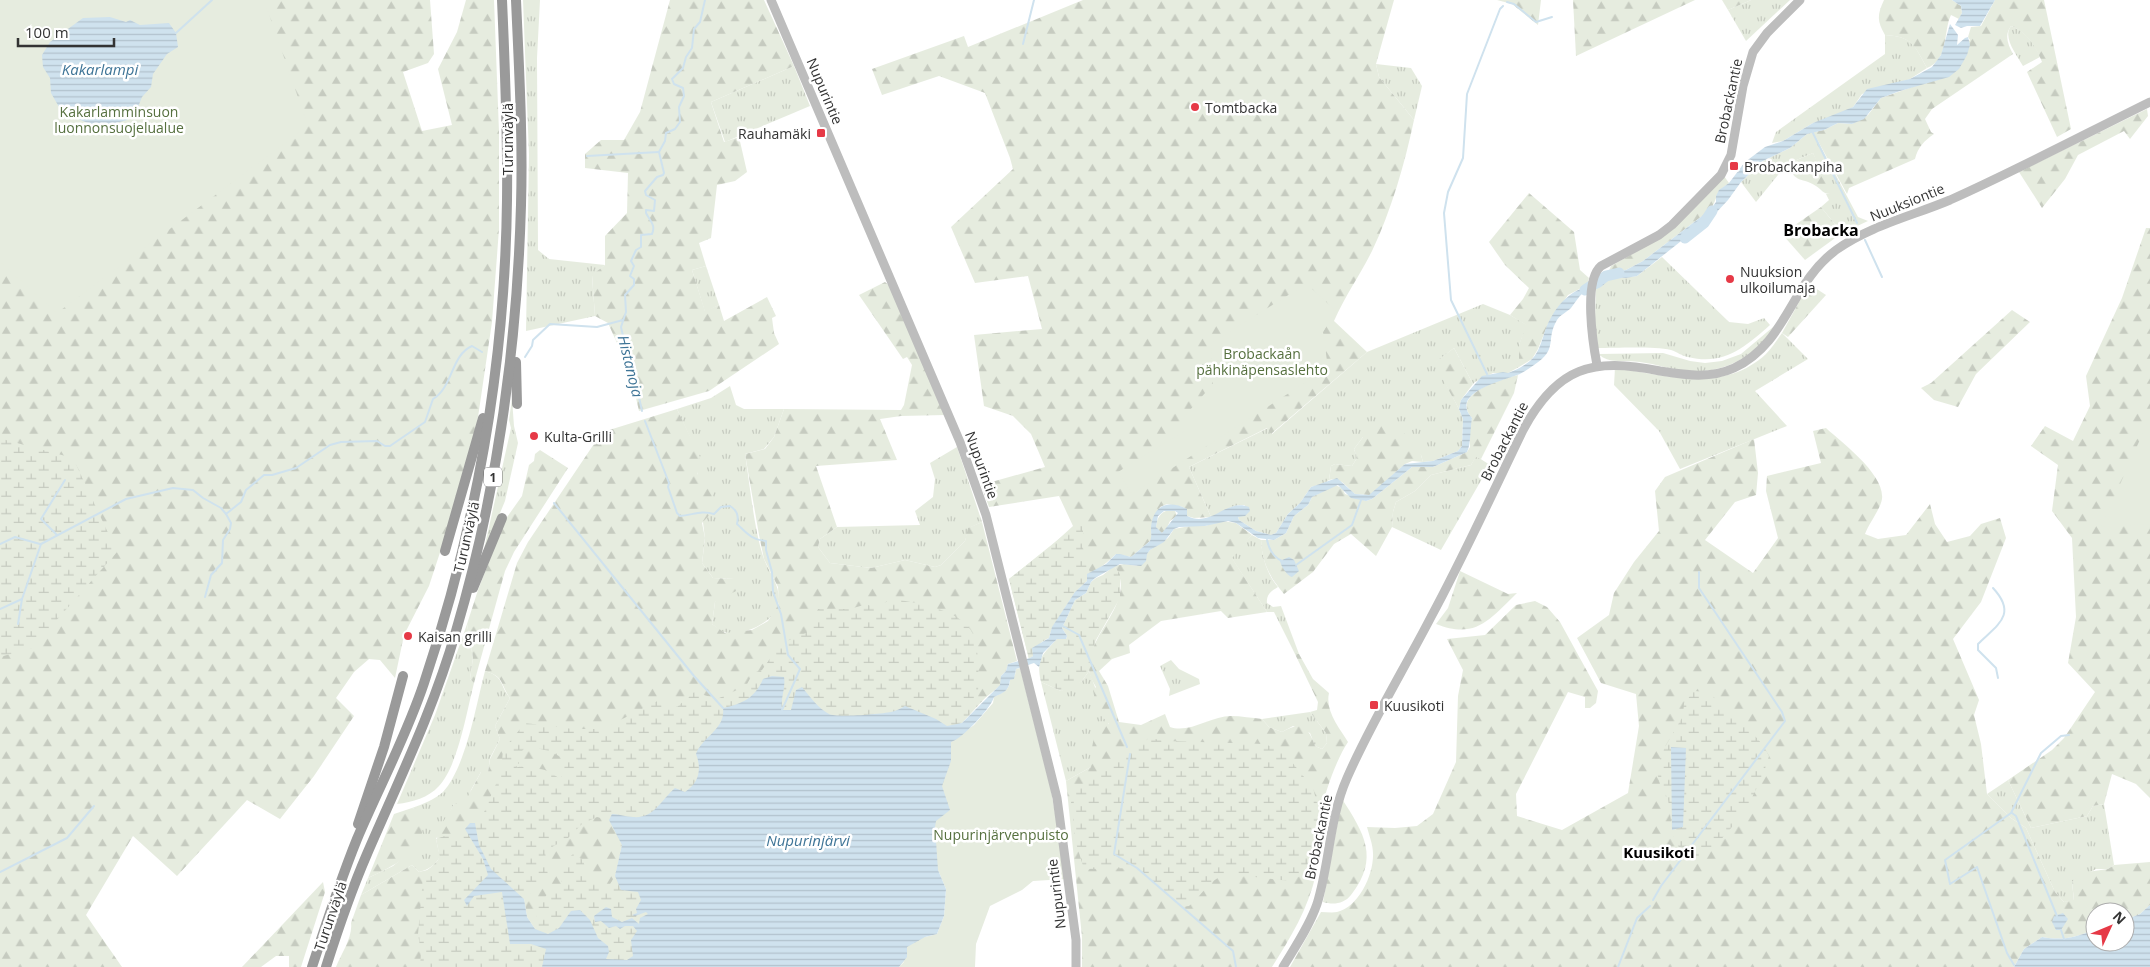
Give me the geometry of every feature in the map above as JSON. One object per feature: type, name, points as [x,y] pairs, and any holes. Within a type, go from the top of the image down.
[{"type":"highway","name":"Turunväylä","points":[[312,967],[334,896],[406,732],[438,640],[475,497],[494,374],[503,281],[507,202],[502,0]]},
{"type":"highway","name":"Turunväylä","points":[[326,967],[366,855],[398,787],[437,690],[456,631],[480,538],[496,465],[515,321],[521,204],[521,107],[516,0]]},
{"type":"highway","points":[[515,321],[517,404]]},
{"type":"highway","points":[[445,551],[471,463],[494,374]]},
{"type":"highway","points":[[456,631],[502,518]]},
{"type":"highway","points":[[334,896],[381,755],[403,676]]},
{"type":"street","name":"Nupurintie","points":[[771,0],[960,442],[986,515],[1057,798],[1076,940],[1076,967]]},
{"type":"street","name":"Brobackantie","points":[[1283,967],[1304,933],[1317,904],[1324,875],[1333,818],[1347,778],[1384,703],[1443,594],[1523,430],[1536,406],[1545,395],[1570,376],[1597,365],[1590,320],[1595,274],[1602,266],[1659,235],[1672,225],[1721,175],[1731,155],[1743,86],[1753,52],[1766,33],[1800,0]]},
{"type":"street","name":"Nuuksiontie","points":[[1597,365],[1635,365],[1691,376],[1716,374],[1734,368],[1754,356],[1770,340],[1811,274],[1823,261],[1847,243],[1861,235],[1964,193],[2150,102]]},
{"type":"green space","points":[[0,0],[430,0],[434,54],[428,63],[403,72],[422,131],[452,125],[438,69],[457,32],[466,0],[494,0],[499,132],[499,229],[492,322],[477,424],[449,525],[429,586],[404,635],[395,678],[380,660],[369,659],[354,672],[336,698],[354,716],[314,776],[280,819],[247,800],[177,876],[133,836],[86,915],[122,967],[0,967]]},
{"type":"green space","name":"Kakarlamminsuon luonnonsuojelualue","points":[[0,0],[264,0],[308,126],[57,313],[0,262]]},
{"type":"green space","points":[[523,0],[540,0],[537,58],[538,250],[549,259],[605,265],[592,276],[595,316],[526,331],[529,155]]},
{"type":"green space","points":[[670,0],[764,0],[794,66],[711,102],[724,142],[739,137],[747,172],[735,181],[717,185],[711,238],[699,243],[706,266],[692,270],[705,311],[719,305],[724,321],[767,297],[776,316],[772,318],[774,333],[779,344],[709,391],[639,411],[630,372],[608,323],[595,316],[592,275],[605,265],[605,236],[627,213],[628,173],[585,168],[585,154],[601,140],[624,140],[640,112]]},
{"type":"green space","points":[[1083,0],[1394,0],[1376,64],[1379,77],[1414,120],[1402,170],[1385,220],[1372,251],[1334,321],[1367,352],[1271,434],[1267,428],[1189,467],[1211,517],[1194,518],[1187,516],[1183,507],[1167,504],[1160,507],[1151,530],[1152,538],[1150,541],[1131,557],[1116,554],[1088,578],[1066,605],[1029,659],[1009,579],[1073,526],[1059,496],[989,507],[981,485],[1045,467],[1031,434],[1013,416],[984,406],[974,335],[1042,329],[1028,276],[975,283],[951,227],[1013,169],[985,93],[939,76],[882,95],[872,69],[964,36],[968,47]]},
{"type":"green space","points":[[1497,0],[1541,0],[1538,25],[1512,4]]},
{"type":"green space","points":[[1573,0],[1695,0],[1576,56]]},
{"type":"green space","points":[[1722,0],[1751,0],[1728,10]]},
{"type":"green space","points":[[1751,0],[1790,0],[1746,41],[1728,10]]},
{"type":"green space","points":[[1884,0],[1952,0],[1961,6],[1962,13],[1959,19],[1951,15],[1942,52],[1934,64],[1927,68],[1919,53],[1907,40],[1885,35],[1880,26],[1879,18]]},
{"type":"green space","points":[[1995,0],[2044,0],[2071,129],[2057,137],[2027,72],[2042,62],[2030,41],[2022,32],[2011,26],[2007,36],[2008,44],[2013,54],[1932,109],[1925,119],[1931,132],[1934,134],[1922,145],[1915,159],[1849,188],[1847,194],[1813,132],[1824,130],[1838,123],[1852,124],[1868,115],[1881,98],[1918,85],[1970,40],[1968,37],[1971,27],[1981,26]]},
{"type":"green space","points":[[2011,26],[2029,38],[2040,57],[2023,66],[2009,41],[2008,35]]},
{"type":"green space","points":[[1885,35],[1908,40],[1916,48],[1927,68],[1910,79],[1862,94],[1853,107],[1843,113],[1813,123],[1783,141],[1772,143],[1776,132],[1885,54]]},
{"type":"green space","points":[[1376,64],[1411,68],[1422,86],[1414,120],[1379,77]]},
{"type":"green space","points":[[794,66],[810,106],[725,142],[711,102]]},
{"type":"green space","points":[[2147,109],[2148,116],[2130,139],[2124,131],[2078,155],[2065,179],[2042,208],[2019,172]]},
{"type":"green space","points":[[1813,132],[1858,217],[1868,221],[1842,233],[1821,207],[1829,200],[1826,194],[1830,194],[1813,153],[1787,164],[1756,202],[1741,182],[1763,161],[1790,148],[1807,134]]},
{"type":"green space","points":[[1813,153],[1832,191],[1830,194],[1811,183],[1796,178],[1787,164]]},
{"type":"green space","points":[[1724,176],[1729,183],[1718,193],[1710,210],[1643,261],[1626,270],[1608,273],[1611,266],[1634,253]]},
{"type":"green space","points":[[1529,193],[1574,232],[1580,270],[1589,278],[1587,285],[1568,295],[1548,324],[1532,359],[1519,367],[1519,345],[1526,325],[1510,315],[1529,288],[1505,265],[1489,242]]},
{"type":"green space","points":[[1821,207],[1842,233],[1805,260],[1782,234]]},
{"type":"green space","points":[[2146,228],[2150,228],[2150,798],[2136,784],[2112,774],[2104,804],[2093,806],[2087,816],[2031,828],[2008,780],[2052,750],[2064,738],[2095,692],[2068,663],[2076,617],[2072,538],[2052,511],[2058,465],[2031,446],[2045,426],[2073,441],[2090,406],[2086,376],[2122,298]]},
{"type":"green space","points":[[1662,257],[1729,322],[1748,324],[1764,318],[1770,325],[1752,341],[1733,353],[1712,359],[1688,357],[1664,349],[1598,348],[1595,319],[1596,288],[1613,277],[1637,276]]},
{"type":"green space","points":[[706,266],[719,305],[705,312],[692,270]]},
{"type":"green space","points":[[885,282],[890,286],[945,415],[901,416],[880,419],[897,460],[816,466],[837,527],[820,539],[818,547],[830,563],[871,568],[905,560],[935,567],[941,565],[965,541],[968,528],[982,522],[1017,661],[1008,664],[1006,671],[1001,676],[1001,685],[985,698],[618,836],[622,845],[615,877],[621,890],[535,929],[527,917],[524,899],[491,869],[542,967],[336,967],[348,940],[351,923],[361,895],[412,865],[419,872],[434,866],[438,862],[439,857],[437,832],[454,804],[467,804],[467,798],[481,772],[488,772],[490,759],[500,739],[495,726],[510,698],[499,678],[485,671],[517,563],[528,542],[600,435],[606,431],[677,409],[700,457],[697,474],[712,482],[714,510],[702,523],[705,538],[702,563],[713,578],[734,579],[736,591],[715,602],[712,624],[725,633],[752,630],[768,621],[779,604],[778,587],[764,559],[745,454],[765,449],[774,437],[784,409],[901,410],[904,405],[912,365],[907,357],[903,359],[859,295]]},
{"type":"green space","points":[[1809,284],[1826,295],[1788,337],[1782,333]]},
{"type":"green space","name":"Brobackaån pähkinäpensaslehto","points":[[1310,287],[1336,311],[1323,332],[1328,368],[1132,494],[1118,472],[1184,431],[1182,419],[1213,384],[1211,343],[1298,289]]},
{"type":"green space","points":[[1483,304],[1510,315],[1527,325],[1519,345],[1519,367],[1508,373],[1493,373],[1473,384],[1454,348],[1435,363],[1463,419],[1462,446],[1458,451],[1433,461],[1423,462],[1421,455],[1363,437],[1354,449],[1357,458],[1352,466],[1335,464],[1331,466],[1329,480],[1311,487],[1300,503],[1288,514],[1276,533],[1271,535],[1256,531],[1239,520],[1238,517],[1245,505],[1234,506],[1211,517],[1189,467],[1268,428],[1272,434],[1367,352]]},
{"type":"green space","points":[[2012,310],[2030,322],[1976,374],[1958,407],[1934,400],[1921,388],[1931,383]]},
{"type":"green space","points":[[1779,322],[1761,344],[1751,352],[1740,360],[1716,369],[1689,371],[1640,362],[1612,360],[1599,354],[1663,353],[1690,361],[1705,363],[1722,361],[1741,354]]},
{"type":"green space","points":[[1782,333],[1808,359],[1755,391],[1787,426],[1680,469],[1659,431],[1614,385],[1615,368],[1694,379],[1713,378],[1731,374],[1749,366],[1766,354]]},
{"type":"green space","points":[[1454,348],[1473,384],[1461,400],[1459,409],[1434,363]]},
{"type":"green space","points":[[1518,375],[1514,393],[1481,459],[1476,457],[1471,465],[1431,475],[1415,491],[1396,502],[1392,527],[1376,556],[1351,534],[1334,544],[1313,572],[1284,594],[1268,569],[1263,556],[1261,540],[1274,540],[1286,533],[1294,516],[1308,505],[1312,497],[1335,485],[1342,488],[1345,494],[1366,501],[1372,499],[1412,467],[1433,467],[1467,452],[1470,447],[1469,428],[1472,418],[1467,409],[1472,395],[1490,384]]},
{"type":"green space","points":[[730,386],[736,405],[744,409],[784,409],[774,437],[764,449],[745,454],[758,535],[764,559],[776,585],[779,602],[777,609],[766,621],[740,633],[722,631],[712,624],[715,602],[734,579],[713,578],[702,563],[705,539],[694,446],[677,409],[711,398]]},
{"type":"green space","points":[[512,399],[514,426],[518,443],[505,501],[483,554],[511,428],[509,420]]},
{"type":"green space","points":[[2150,417],[2150,524],[2101,527]]},
{"type":"green space","points":[[1386,423],[1401,429],[1421,455],[1423,462],[1412,461],[1405,464],[1370,495],[1355,494],[1344,483],[1333,479],[1329,480],[1331,466],[1335,464],[1352,466],[1357,458],[1354,449],[1363,437]]},
{"type":"green space","points":[[1826,428],[1852,450],[1877,479],[1882,499],[1865,534],[1878,539],[1906,535],[1930,504],[1935,524],[1947,542],[1970,536],[1981,524],[2000,518],[2006,538],[1981,602],[1953,639],[1979,700],[1974,715],[1981,744],[1987,794],[2011,818],[2026,828],[2055,892],[2064,902],[2074,900],[2072,882],[2080,873],[2108,869],[2114,865],[2150,862],[2150,905],[2135,916],[2135,902],[2085,902],[2085,934],[2057,939],[2042,937],[2024,949],[2014,967],[1290,967],[1321,912],[1335,912],[1345,909],[1352,904],[1364,888],[1373,861],[1367,827],[1395,828],[1417,826],[1433,814],[1456,762],[1458,696],[1463,670],[1447,639],[1485,635],[1516,605],[1535,601],[1547,607],[1560,622],[1598,691],[1596,703],[1590,708],[1585,708],[1585,697],[1568,692],[1516,794],[1517,816],[1562,830],[1628,793],[1639,726],[1636,694],[1601,683],[1577,638],[1609,615],[1614,593],[1634,562],[1659,531],[1655,491],[1665,477],[1754,439],[1758,473],[1756,495],[1735,502],[1705,540],[1753,573],[1778,538],[1766,491],[1767,476],[1821,463],[1813,431]]},
{"type":"green space","points":[[2,439],[73,458],[117,552],[32,648],[0,657],[0,444]]},
{"type":"green space","points":[[957,447],[982,522],[969,528],[965,541],[941,565],[935,567],[905,560],[871,568],[830,563],[818,547],[820,539],[837,527],[920,525],[915,511],[933,497],[935,479],[930,463]]},
{"type":"green space","points":[[540,450],[568,468],[514,552],[505,571],[474,683],[470,679],[473,658],[467,624],[505,520],[522,496],[529,465],[534,461],[535,454]]},
{"type":"green space","points":[[1476,456],[1490,465],[1441,550],[1392,527],[1396,502],[1415,491],[1431,475],[1471,465]]},
{"type":"green space","points":[[1175,511],[1177,516],[1170,521],[1165,532],[1160,533],[1156,527],[1158,518],[1163,512]]},
{"type":"green space","points":[[1222,521],[1236,523],[1252,535],[1232,558],[1267,612],[1228,618],[1221,611],[1161,621],[1129,645],[1130,653],[1112,659],[1099,671],[1108,686],[1119,722],[1141,725],[1165,714],[1170,727],[1177,729],[1192,727],[1223,717],[1235,716],[1262,719],[1269,727],[1282,732],[1294,727],[1303,727],[1310,734],[1315,746],[1322,749],[1327,743],[1326,733],[1310,712],[1317,710],[1318,702],[1295,654],[1299,654],[1313,679],[1329,693],[1328,700],[1331,712],[1348,742],[1335,766],[1323,805],[1320,821],[1318,859],[1313,887],[1298,922],[1272,967],[1082,967],[1082,937],[1066,781],[1091,767],[1089,763],[1095,732],[1109,724],[1097,711],[1093,690],[1096,687],[1090,676],[1089,669],[1096,642],[1117,604],[1120,579],[1114,566],[1124,564],[1137,566],[1150,550],[1168,538],[1174,529],[1195,525],[1205,526]]},
{"type":"green space","points":[[1080,522],[1083,524],[1083,548],[1090,573],[1087,574],[1087,581],[1075,592],[1052,628],[1049,638],[1039,645],[1033,656],[1029,659],[1009,579]]},
{"type":"green space","points":[[1252,535],[1261,540],[1266,565],[1278,587],[1267,598],[1267,603],[1273,607],[1281,606],[1299,654],[1295,654],[1274,612],[1267,612],[1231,557]]},
{"type":"green space","points":[[1114,566],[1120,574],[1120,598],[1096,640],[1089,671],[1082,681],[1071,689],[1061,691],[1041,682],[1039,668],[1042,658],[1047,649],[1057,639],[1066,639],[1067,636],[1062,628],[1075,600],[1086,593],[1091,582]]},
{"type":"green space","points":[[1460,571],[1508,594],[1517,593],[1490,618],[1472,628],[1462,630],[1436,624],[1448,608]]},
{"type":"green space","points":[[892,599],[901,600],[934,608],[955,616],[964,622],[974,636],[976,644],[978,698],[985,698],[962,723],[954,726],[967,729],[925,937],[899,967],[863,728],[791,710],[782,710],[662,967],[420,967],[421,952],[418,934],[423,878],[440,857],[436,839],[465,829],[470,823],[475,823],[482,817],[501,772],[503,750],[525,723],[573,729],[603,729],[663,698],[677,707],[694,692],[717,699],[746,686],[753,673],[762,670],[780,644],[806,633],[818,609],[850,609],[867,604],[874,608]],"holes":[[[527,746],[549,751],[563,758],[564,769],[559,779],[543,770],[526,770],[522,766],[515,768],[519,763],[519,754]],[[597,817],[609,820],[622,845],[615,876],[607,889],[601,888],[590,879],[583,860],[573,854],[564,865],[561,890],[550,891],[538,906],[535,929],[527,917],[524,899],[548,877],[545,851],[568,838],[582,824]]]},
{"type":"green space","points":[[467,624],[473,658],[470,679],[474,683],[452,765],[446,777],[430,794],[414,801],[397,804],[435,715]]},
{"type":"green space","points":[[1171,660],[1179,669],[1199,679],[1200,684],[1169,696],[1170,689],[1160,666]]},
{"type":"green space","name":"Nupurinjärvenpuisto","points":[[1020,668],[1051,790],[1066,879],[1033,881],[1022,890],[990,906],[976,944],[975,967],[899,967],[904,962],[907,947],[925,937],[937,934],[944,916],[946,889],[938,870],[935,827],[936,821],[950,810],[942,786],[951,761],[951,742],[974,725],[993,703],[994,697],[1007,689],[1010,680],[1015,675],[1016,669]]},
{"type":"green space","points":[[485,671],[499,679],[510,698],[495,726],[500,739],[490,758],[488,772],[481,772],[471,790],[467,804],[454,804],[436,839],[440,857],[434,865],[419,872],[412,865],[361,895],[368,878],[393,866],[410,852],[417,809],[412,808],[440,795],[451,781],[464,752]]},
{"type":"green space","points":[[1089,671],[1109,725],[1091,767],[1066,781],[1041,682],[1061,691],[1082,681]]},
{"type":"green space","points":[[1694,691],[1710,692],[1722,708],[1760,741],[1769,756],[1757,787],[1741,815],[1721,840],[1697,862],[1683,856],[1673,835],[1668,799],[1660,784],[1657,772],[1661,754],[1683,716],[1684,703]]},
{"type":"green space","points":[[1310,712],[1326,733],[1327,743],[1322,749],[1315,746],[1310,733],[1293,726],[1282,732],[1269,727],[1262,719]]},
{"type":"green space","points":[[1149,738],[1166,741],[1265,744],[1277,749],[1291,761],[1313,788],[1318,807],[1316,860],[1306,873],[1290,881],[1229,874],[1222,876],[1212,883],[1189,906],[1181,907],[1137,868],[1084,869],[1076,843],[1071,802],[1079,786],[1099,775]]},
{"type":"green space","points":[[2008,780],[2031,828],[2087,816],[2093,806],[2104,804],[2114,865],[2108,869],[2096,869],[2072,882],[2074,901],[2064,902],[2055,892],[2026,828],[2011,818],[1987,794]]},
{"type":"green space","points":[[1342,799],[1357,823],[1366,846],[1365,869],[1360,882],[1348,898],[1338,903],[1323,902]]},
{"type":"green space","points":[[412,808],[417,809],[422,824],[422,833],[419,841],[408,855],[400,861],[368,878],[394,814]]},
{"type":"green space","points":[[323,882],[325,892],[301,967],[289,967],[289,956],[276,956],[261,967],[242,967]]},
{"type":"water","points":[[1952,0],[1995,0],[1980,26],[1961,28],[1955,25],[1962,13],[1961,6]]},
{"type":"water","name":"Kakarlampi","points":[[110,17],[126,22],[130,20],[140,25],[169,23],[176,33],[178,47],[167,54],[153,74],[151,87],[142,97],[136,112],[127,120],[112,124],[93,125],[78,119],[59,107],[51,93],[50,78],[43,67],[42,55],[50,42],[83,18]]},
{"type":"water","name":"Nupurinjärvi","points":[[1950,24],[1958,35],[1957,45],[1968,37],[1970,45],[1967,55],[1959,69],[1949,77],[1881,98],[1864,119],[1852,124],[1838,123],[1824,130],[1807,134],[1790,148],[1763,161],[1741,182],[1714,215],[1637,276],[1626,278],[1613,277],[1601,287],[1583,293],[1571,308],[1557,320],[1549,349],[1542,359],[1521,373],[1480,389],[1472,395],[1467,402],[1467,409],[1472,418],[1467,452],[1433,467],[1412,467],[1372,499],[1366,501],[1351,498],[1338,485],[1312,497],[1308,505],[1294,516],[1286,533],[1274,540],[1258,538],[1236,523],[1228,521],[1205,526],[1179,527],[1174,529],[1164,542],[1150,550],[1146,561],[1141,566],[1120,564],[1095,578],[1086,593],[1075,600],[1062,628],[1067,636],[1066,639],[1057,639],[1043,653],[1039,667],[1034,663],[1016,669],[1014,679],[1010,680],[1007,689],[994,697],[988,708],[976,722],[956,740],[951,742],[951,761],[942,786],[950,810],[936,821],[935,827],[938,870],[946,889],[944,916],[937,934],[925,937],[907,947],[907,957],[899,967],[542,967],[546,949],[531,944],[510,944],[502,892],[474,896],[467,906],[464,900],[488,875],[483,859],[465,829],[470,823],[475,823],[479,845],[491,869],[524,899],[527,917],[535,929],[548,934],[559,928],[571,911],[580,910],[590,920],[598,938],[608,946],[609,952],[606,959],[627,960],[633,956],[631,940],[637,931],[633,926],[625,926],[620,929],[616,926],[609,928],[601,921],[595,922],[594,916],[606,907],[611,909],[612,917],[622,922],[632,918],[639,924],[640,918],[648,914],[646,912],[635,916],[632,915],[637,913],[636,909],[641,900],[638,892],[621,890],[615,876],[622,845],[609,820],[612,814],[633,817],[646,815],[657,808],[675,788],[685,792],[690,788],[696,780],[699,770],[696,754],[721,722],[723,708],[747,699],[760,686],[763,679],[772,676],[784,677],[782,710],[791,710],[796,690],[802,687],[821,709],[833,715],[886,713],[905,706],[936,719],[947,726],[962,723],[1000,685],[1001,676],[1006,671],[1008,664],[1030,658],[1033,656],[1032,648],[1049,638],[1052,627],[1075,592],[1087,581],[1087,574],[1106,564],[1116,554],[1131,557],[1150,541],[1154,515],[1162,507],[1167,505],[1180,506],[1187,509],[1187,516],[1196,519],[1212,516],[1233,506],[1249,507],[1250,511],[1245,516],[1238,517],[1239,520],[1256,531],[1271,535],[1276,533],[1288,514],[1300,503],[1311,487],[1337,478],[1355,494],[1369,495],[1405,464],[1433,461],[1458,451],[1462,446],[1463,419],[1459,409],[1461,400],[1482,376],[1503,372],[1508,373],[1532,359],[1549,321],[1566,298],[1581,288],[1601,283],[1608,273],[1626,270],[1643,261],[1710,210],[1716,202],[1719,190],[1729,183],[1745,162],[1765,147],[1783,141],[1813,123],[1853,107],[1867,89],[1910,79],[1932,67],[1941,55]],"holes":[[[1164,511],[1175,511],[1178,513],[1162,533],[1156,527],[1158,516]]]},
{"type":"water","points":[[1289,557],[1294,560],[1299,571],[1292,577],[1284,570],[1280,561]]},
{"type":"water","points":[[1671,747],[1686,748],[1683,827],[1672,830]]},
{"type":"water","points":[[2150,905],[2150,967],[2014,967],[2024,949],[2042,937],[2057,939],[2085,934],[2085,952],[2135,952],[2135,916]]},
{"type":"water","points":[[2063,913],[2068,919],[2061,930],[2056,930],[2052,922],[2054,916]]},
{"type":"waterway","points":[[176,33],[212,0]]},
{"type":"waterway","name":"Histanoja","points":[[642,411],[626,338],[623,336],[621,327],[626,312],[625,295],[634,285],[634,279],[630,276],[634,266],[631,261],[636,250],[641,247],[641,235],[652,234],[653,231],[653,226],[646,210],[654,211],[655,200],[646,195],[645,191],[657,177],[663,175],[659,152],[665,141],[666,133],[675,129],[680,122],[679,107],[684,96],[683,88],[674,84],[672,79],[683,68],[686,57],[692,48],[694,29],[700,22],[705,0]]},
{"type":"waterway","points":[[1023,44],[1034,0]]},
{"type":"waterway","points":[[1507,2],[1514,4],[1536,22],[1552,17]]},
{"type":"waterway","points":[[1487,374],[1451,300],[1444,213],[1448,192],[1463,158],[1467,94],[1500,9],[1503,6]]},
{"type":"waterway","points":[[1812,131],[1857,223]]},
{"type":"waterway","points":[[587,156],[659,152]]},
{"type":"waterway","points":[[1685,238],[1704,223],[1712,211]]},
{"type":"waterway","points":[[1865,240],[1882,277]]},
{"type":"waterway","points":[[1585,290],[1606,276],[1619,273]]},
{"type":"waterway","points":[[525,357],[532,346],[533,340],[550,324],[597,327],[623,320]]},
{"type":"waterway","points":[[226,514],[241,502],[246,490],[264,475],[272,475],[296,468],[330,445],[341,442],[377,441],[385,446],[390,446],[425,422],[433,399],[445,387],[460,356],[465,350],[472,346],[482,352]]},
{"type":"waterway","name":"Histanoja","points":[[645,421],[669,483],[668,487],[677,513],[680,516],[701,513],[714,514],[721,507],[730,506],[737,514],[737,524],[746,533],[766,541],[766,550],[772,572],[773,592],[781,614],[788,655],[800,669],[782,710]]},
{"type":"waterway","points":[[57,535],[41,519],[65,480]]},
{"type":"waterway","points":[[41,544],[126,499],[173,488],[193,490],[221,508],[231,523],[230,529],[223,540],[222,563],[211,575],[205,597]]},
{"type":"waterway","points":[[1296,565],[1352,525],[1361,500]]},
{"type":"waterway","points":[[554,503],[694,676],[723,708]]},
{"type":"waterway","points":[[0,544],[15,537],[40,544]]},
{"type":"waterway","points":[[1267,540],[1272,552],[1282,561]]},
{"type":"waterway","points":[[18,624],[22,599],[41,544]]},
{"type":"waterway","points":[[1653,900],[1661,886],[1785,721],[1782,712],[1699,588],[1699,572]]},
{"type":"waterway","points":[[1993,588],[2004,605],[2004,613],[1998,625],[1978,644],[1978,650],[1996,668],[1998,678]]},
{"type":"waterway","points":[[0,609],[22,599]]},
{"type":"waterway","points":[[1061,625],[1079,635],[1127,747]]},
{"type":"waterway","points":[[2014,965],[2007,953],[1977,867],[1950,884],[1945,860],[2011,813],[2041,753],[2061,736],[2069,735]]},
{"type":"waterway","points":[[1130,754],[1114,854],[1137,868],[1233,951],[1236,967]]},
{"type":"waterway","points":[[0,872],[67,838],[94,806]]},
{"type":"waterway","points":[[2012,813],[2016,816],[2057,916]]},
{"type":"waterway","points":[[1618,967],[1637,918],[1650,906]]},
{"type":"waterway","points":[[2061,930],[2064,939]]},
{"type":"place","name":"Tomtbacka","points":[[1195,107]]},
{"type":"place","name":"Rauhamäki","points":[[821,133]]},
{"type":"place","name":"Brobackanpiha","points":[[1734,166]]},
{"type":"place","name":"Nuuksion ulkoilumaja","points":[[1730,279]]},
{"type":"place","name":"Kulta-Grilli","points":[[534,436]]},
{"type":"place","name":"Kaisan grilli","points":[[408,636]]},
{"type":"place","name":"Kuusikoti","points":[[1374,705]]},
{"type":"district","name":"Brobacka","points":[[1821,230]]},
{"type":"district","name":"Kuusikoti","points":[[1659,852]]}]
